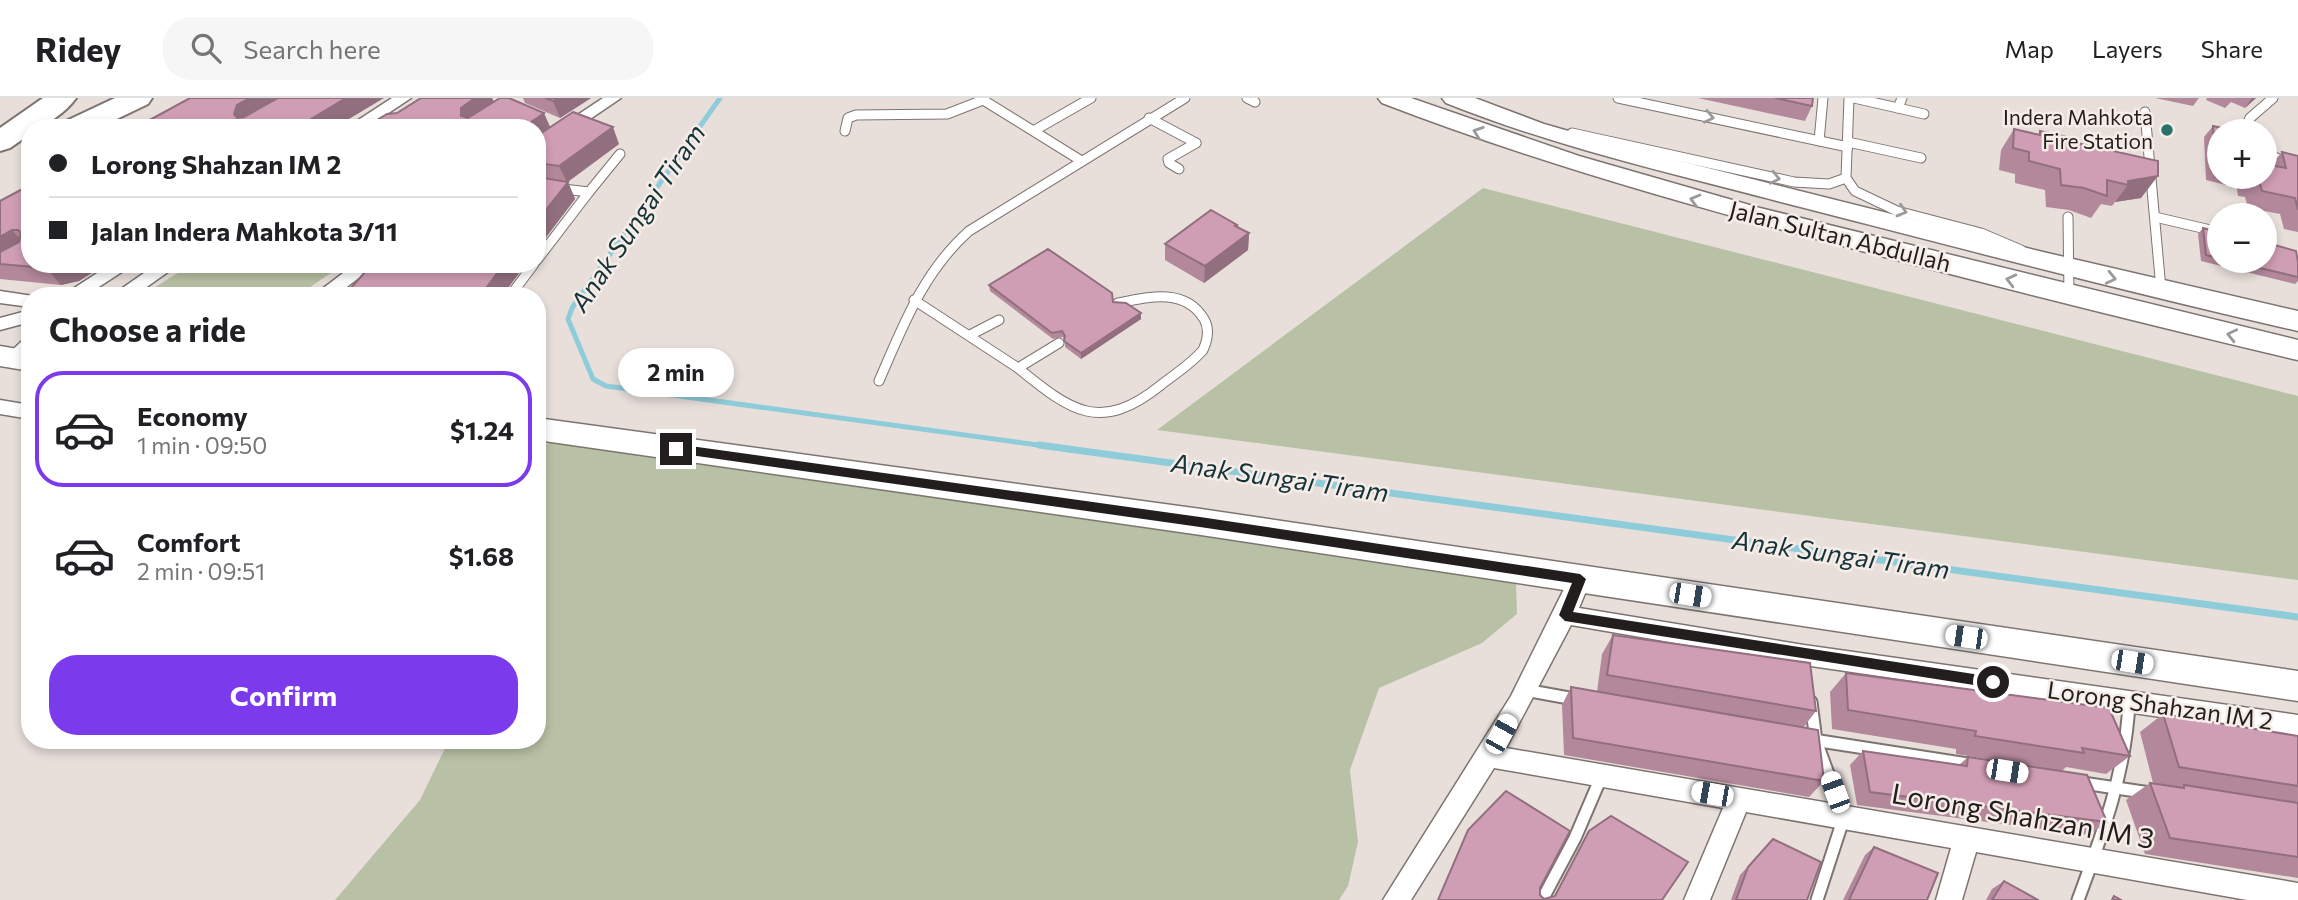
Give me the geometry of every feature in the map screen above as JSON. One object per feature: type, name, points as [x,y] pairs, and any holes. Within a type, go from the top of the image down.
[{"type":"highway","points":[[34,119],[62,98]]},
{"type":"highway","points":[[48,119],[86,98]]},
{"type":"highway","points":[[84,119],[121,98]]},
{"type":"highway","points":[[93,119],[138,98]]},
{"type":"highway","points":[[0,144],[21,128]]},
{"type":"highway","points":[[0,144],[21,133]]},
{"type":"highway","points":[[0,166],[21,154]]},
{"type":"main road","name":"Jalan Sultan Abdullah","points":[[1390,98],[1500,140],[1665,191],[2069,295],[2298,350]]},
{"type":"main road","name":"Jalan Sultan Abdullah","points":[[1454,98],[1541,131],[2031,259],[2298,321]]},
{"type":"main road","points":[[546,430],[1200,522],[2298,686]]},
{"type":"street","points":[[369,119],[403,98]]},
{"type":"street","points":[[546,142],[563,126],[613,98]]},
{"type":"street","points":[[86,287],[110,273]]},
{"type":"street","points":[[134,287],[156,273]]},
{"type":"street","points":[[336,287],[355,273]]},
{"type":"street","points":[[0,297],[21,300]]},
{"type":"street","points":[[0,324],[21,318]]},
{"type":"street","points":[[0,407],[21,410]]},
{"type":"street","points":[[1396,900],[1489,756],[1565,615],[1580,579]]},
{"type":"street","name":"Lorong Shahzan IM 2","points":[[1565,615],[1805,661],[2298,726]]},
{"type":"street","name":"Lorong Shahzan IM 3","points":[[1489,756],[2092,860],[2204,890],[2298,896]]},
{"type":"street","points":[[1697,900],[1739,799]]},
{"type":"street","points":[[1949,900],[1967,839]]},
{"type":"lane","points":[[1035,130],[1091,98]]},
{"type":"lane","points":[[879,381],[914,300],[938,260],[952,244],[1080,160],[1185,98]]},
{"type":"lane","points":[[1618,98],[1819,141],[1920,158]]},
{"type":"lane","points":[[1819,141],[1823,98]]},
{"type":"lane","points":[[1924,114],[1852,98],[1846,178],[1848,186],[1863,198],[2015,246],[2031,259]]},
{"type":"lane","points":[[1898,108],[1902,98]]},
{"type":"lane","points":[[2250,119],[2273,98]]},
{"type":"lane","points":[[845,131],[848,118],[856,115],[947,114],[981,99],[1080,160]]},
{"type":"lane","points":[[2146,112],[2161,289]]},
{"type":"lane","points":[[1149,118],[1196,143],[1168,159],[1169,163],[1179,169]]},
{"type":"lane","points":[[1541,131],[1595,137],[1794,183],[1829,184],[1846,178]]},
{"type":"lane","points":[[546,249],[620,153]]},
{"type":"lane","points":[[2277,158],[2298,168]]},
{"type":"lane","points":[[546,187],[589,192]]},
{"type":"lane","points":[[2068,217],[2069,295]]},
{"type":"lane","points":[[2155,217],[2207,229]]},
{"type":"lane","points":[[517,287],[528,273]]},
{"type":"lane","points":[[914,300],[970,335],[1079,411],[1116,412],[1136,405],[1202,351],[1208,339],[1204,315],[1189,304],[1172,297],[1148,297],[1118,303]]},
{"type":"lane","points":[[970,335],[999,320]]},
{"type":"lane","points":[[1018,368],[1059,343]]},
{"type":"lane","points":[[1524,690],[1588,702]]},
{"type":"lane","points":[[1809,692],[1816,741],[1844,817],[1817,900]]},
{"type":"lane","points":[[2078,900],[2092,860],[2101,845],[2116,788],[2129,727],[2129,702]]},
{"type":"lane","points":[[1788,736],[1994,769]]},
{"type":"lane","points":[[1542,900],[1575,838],[1602,775]]},
{"type":"lane","points":[[2062,779],[2168,796]]},
{"type":"green space","points":[[1483,188],[2298,396],[2298,580],[1157,430]]},
{"type":"green space","points":[[178,273],[331,273],[310,287],[155,287]]},
{"type":"green space","points":[[578,434],[1377,550],[1516,583],[1517,614],[1482,643],[1379,688],[1350,770],[1358,842],[1348,886],[1339,900],[335,900],[420,800],[445,749],[546,749],[546,444]]},
{"type":"building","points":[[190,98],[250,98],[237,105],[234,114],[237,118],[244,117],[278,98],[346,98],[311,119],[152,119]]},
{"type":"building","points":[[421,98],[475,98],[461,108],[461,116],[468,118],[500,98],[509,98],[544,113],[536,119],[379,119],[387,114],[397,113]]},
{"type":"building","points":[[1775,98],[1813,98],[1812,106]]},
{"type":"building","points":[[573,112],[613,127],[559,166],[546,164],[546,130]]},
{"type":"building","points":[[2014,129],[2040,135],[2040,131],[2068,137],[2068,141],[2158,161],[2158,176],[2128,181],[2128,185],[2107,180],[2107,196],[2084,188],[2061,185],[2060,169],[2029,161],[2029,152],[2013,148]]},
{"type":"building","points":[[2282,152],[2298,156],[2298,210],[2295,198],[2262,191],[2277,189],[2277,166],[2286,168]]},
{"type":"building","points":[[546,178],[568,182],[546,210]]},
{"type":"building","points":[[21,190],[21,233],[12,230],[0,237],[0,201]]},
{"type":"building","points":[[1211,210],[1249,233],[1205,266],[1165,244]]},
{"type":"building","points":[[2203,228],[2207,229],[2206,255]]},
{"type":"building","points":[[21,233],[21,266],[0,264],[0,252],[19,242]]},
{"type":"building","points":[[2277,246],[2296,251],[2298,277],[2277,272]]},
{"type":"building","points":[[1048,249],[1112,293],[1113,302],[1126,303],[1141,313],[1081,353],[1064,341],[1062,331],[1052,333],[989,285]]},
{"type":"building","points":[[364,273],[497,273],[487,287],[352,287]]},
{"type":"building","points":[[1613,635],[1810,663],[1816,711],[1607,675]]},
{"type":"building","points":[[1846,673],[2109,708],[2130,756],[2082,748],[2084,753],[1975,736],[1976,731],[1848,710]]},
{"type":"building","points":[[1571,687],[1818,730],[1824,781],[1573,738]]},
{"type":"building","points":[[2163,714],[2298,736],[2298,786],[2179,767]]},
{"type":"building","points":[[1863,751],[1967,766],[1968,757],[2087,775],[2107,822],[1870,792]]},
{"type":"building","points":[[2150,783],[2184,788],[2184,785],[2298,803],[2298,857],[2170,838]]},
{"type":"building","points":[[1506,791],[1570,831],[1540,888],[1540,895],[1544,899],[1555,896],[1589,831],[1611,816],[1688,862],[1662,900],[1438,900],[1468,830]]},
{"type":"building","points":[[1773,839],[1821,862],[1807,900],[1736,900],[1748,867]]},
{"type":"building","points":[[1874,847],[1938,873],[1927,900],[1849,900]]},
{"type":"building","points":[[2004,881],[2038,900],[1992,900]]},
{"type":"waterway","name":"Anak Sungai Tiram","points":[[720,98],[572,308],[568,319],[593,379],[606,386],[1052,447]]},
{"type":"waterway","name":"Anak Sungai Tiram","points":[[1039,445],[2298,617]]},
{"type":"place","name":"Indera Mahkota Fire Station","points":[[2167,130]]},
{"type":"route","points":[[676,449],[1200,522],[1580,579],[1565,615],[1804,655],[1993,682]]}]
